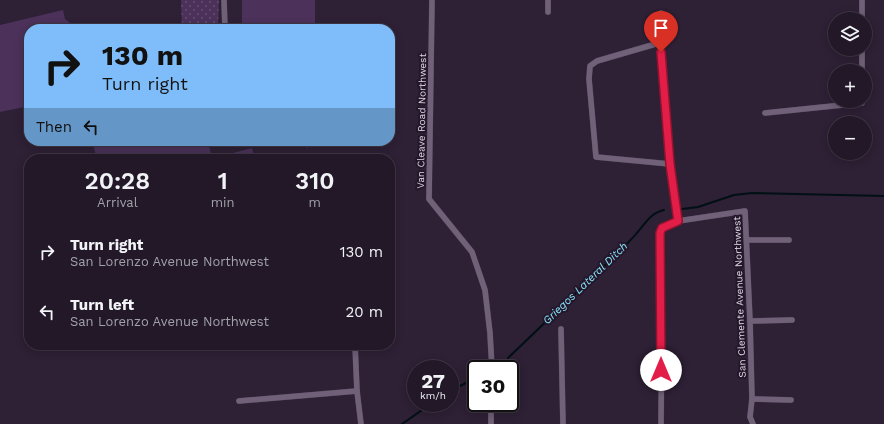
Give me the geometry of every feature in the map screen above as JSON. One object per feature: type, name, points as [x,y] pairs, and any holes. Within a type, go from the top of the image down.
[{"type":"street","points":[[224,0],[225,24]]},
{"type":"street","name":"Van Cleave Road Northwest","points":[[432,0],[429,199],[472,252],[485,290],[492,360]]},
{"type":"street","points":[[548,0],[548,12]]},
{"type":"street","points":[[862,0],[862,12]]},
{"type":"street","points":[[661,13],[660,43],[670,164],[678,221],[662,228],[659,240],[662,320],[661,424]]},
{"type":"street","points":[[660,43],[597,62],[590,66],[589,79],[594,141],[596,157],[670,164]]},
{"type":"street","points":[[765,113],[828,107]]},
{"type":"street","name":"San Clemente Avenue Northwest","points":[[678,221],[745,211],[752,399],[750,417],[753,424]]},
{"type":"street","points":[[747,240],[789,240]]},
{"type":"street","points":[[750,321],[792,320]]},
{"type":"street","points":[[561,329],[563,424]]},
{"type":"street","points":[[354,350],[361,424]]},
{"type":"street","points":[[239,401],[357,391]]},
{"type":"street","points":[[752,399],[791,400]]},
{"type":"street","points":[[491,412],[491,424]]},
{"type":"green space","points":[[181,0],[219,0],[218,24],[182,24]]},
{"type":"green space","points":[[242,0],[315,0],[315,24],[242,24]]},
{"type":"green space","points":[[63,10],[65,19],[72,24],[24,24],[24,107],[0,112],[0,25]]},
{"type":"green space","points":[[93,146],[209,146],[211,154],[96,154]]},
{"type":"green space","points":[[252,148],[254,154],[229,154]]},
{"type":"waterway","name":"Griegos Lateral Ditch","points":[[682,209],[698,207],[734,195],[752,193],[884,196]]},
{"type":"waterway","name":"Griegos Lateral Ditch","points":[[508,358],[623,248],[651,216],[664,210]]},
{"type":"waterway","name":"Griegos Lateral Ditch","points":[[459,386],[467,382]]},
{"type":"waterway","name":"Griegos Lateral Ditch","points":[[402,424],[419,412]]},
{"type":"route","points":[[661,52],[670,164],[678,221],[662,228],[659,240],[662,320],[661,370]]}]
